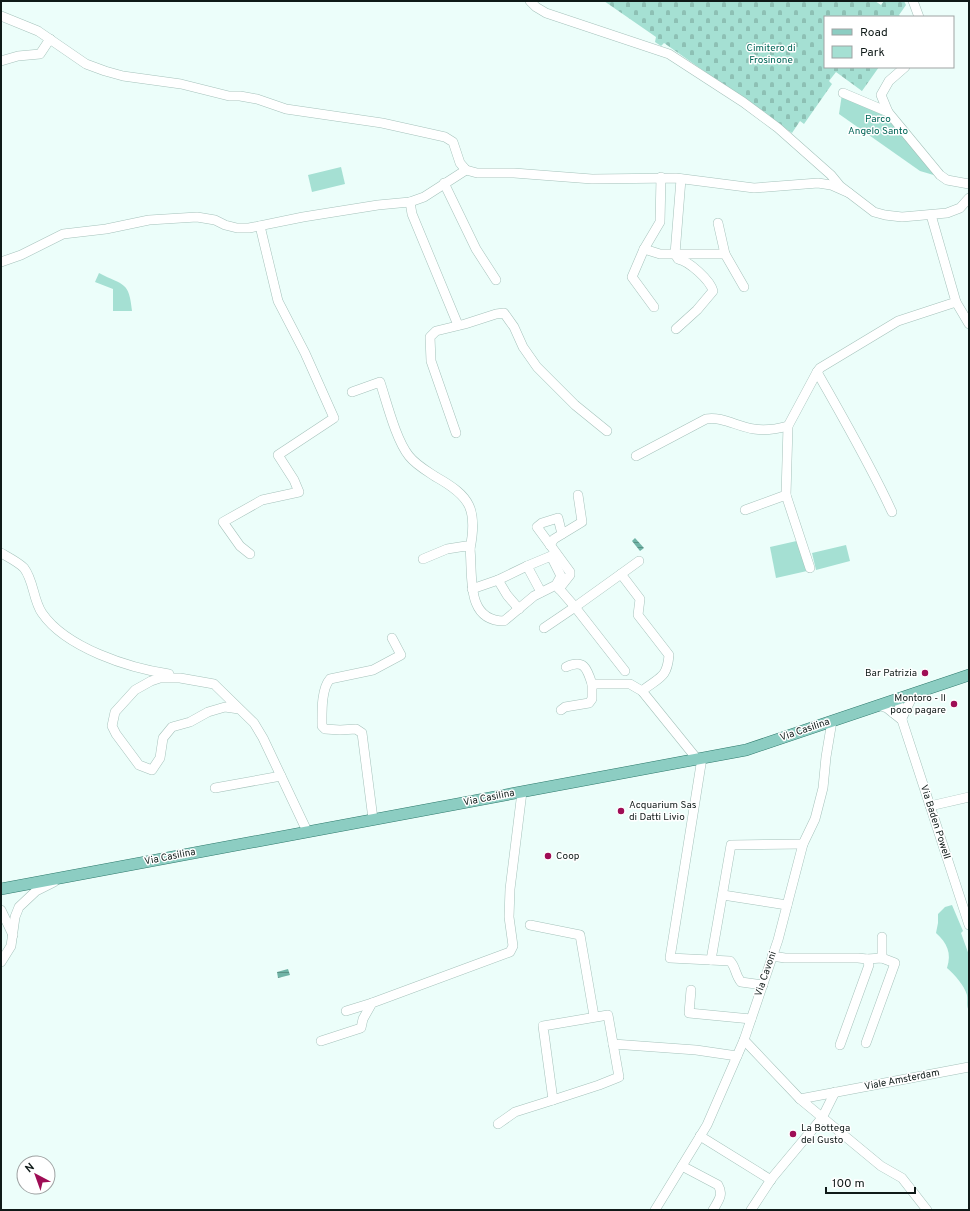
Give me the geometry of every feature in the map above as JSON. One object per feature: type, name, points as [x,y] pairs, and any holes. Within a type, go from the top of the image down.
[{"type":"main road","name":"Via Casilina","points":[[1,889],[746,750],[969,675]]},
{"type":"street","points":[[530,1],[546,13],[669,54],[743,102],[778,128],[802,148],[849,193],[874,212],[885,215],[931,215],[957,210],[969,198]]},
{"type":"street","points":[[913,1],[919,16]]},
{"type":"street","points":[[1,16],[38,32],[86,64],[123,76],[163,81],[229,96],[240,96],[267,101],[277,107],[382,123],[445,137],[452,142],[460,163],[466,170],[477,173],[514,173],[592,179],[661,177],[754,188],[818,183],[831,185],[849,193]]},
{"type":"street","points":[[1,61],[18,56],[40,54],[50,39]]},
{"type":"street","points":[[904,68],[890,81],[881,95],[888,112],[940,175],[947,180],[969,184]]},
{"type":"street","points":[[843,93],[888,112]]},
{"type":"street","points":[[1,262],[21,255],[64,234],[106,229],[149,220],[197,217],[215,220],[225,225],[237,228],[260,226],[303,217],[378,205],[410,202],[424,197],[444,182],[466,170]]},
{"type":"street","points":[[654,307],[632,277],[644,249],[660,222],[661,177]]},
{"type":"street","points":[[676,329],[697,310],[713,291],[686,260],[678,259],[675,254],[681,179]]},
{"type":"street","points":[[444,182],[476,249],[496,280]]},
{"type":"street","points":[[410,202],[412,214],[458,325]]},
{"type":"street","points":[[931,215],[956,302],[969,324]]},
{"type":"street","points":[[718,223],[725,254],[744,287]]},
{"type":"street","points":[[250,554],[240,546],[223,522],[262,500],[299,492],[294,480],[278,455],[334,418],[308,359],[278,301],[260,226]]},
{"type":"street","points":[[644,249],[660,254],[725,254]]},
{"type":"street","points":[[810,568],[786,495],[788,426],[817,372],[820,368],[898,321],[956,302]]},
{"type":"street","points":[[456,433],[431,361],[429,342],[432,333],[504,313],[514,327],[523,347],[537,367],[575,404],[607,431]]},
{"type":"street","points":[[817,372],[864,460],[874,474],[892,512]]},
{"type":"street","points":[[352,392],[380,382],[390,411],[409,456],[417,464],[461,494],[468,501],[472,509],[470,549],[472,589],[478,606],[487,617],[496,621],[504,621],[541,592],[557,587],[570,575],[570,572],[537,528],[542,523],[558,518],[562,534]]},
{"type":"street","points":[[636,456],[706,419],[714,418],[753,429],[774,430],[788,426]]},
{"type":"street","points":[[550,545],[554,539],[582,522],[578,495]]},
{"type":"street","points":[[745,510],[786,495]]},
{"type":"street","points":[[423,559],[447,549],[466,546],[470,549]]},
{"type":"street","points":[[1,553],[23,567],[28,574],[37,604],[50,622],[80,645],[103,657],[160,672],[180,675],[185,678]]},
{"type":"street","points":[[472,589],[498,580],[551,556],[561,573],[557,587]]},
{"type":"street","points":[[544,628],[639,561]]},
{"type":"street","points":[[527,566],[541,592]]},
{"type":"street","points":[[620,574],[640,599],[638,615],[669,655],[668,666],[664,675],[642,691]]},
{"type":"street","points":[[498,580],[507,595],[519,609]]},
{"type":"street","points":[[557,587],[575,607],[624,671]]},
{"type":"street","points":[[373,819],[362,733],[356,729],[325,729],[322,726],[324,698],[327,682],[330,680],[373,670],[401,655],[392,638]]},
{"type":"street","points":[[561,710],[565,707],[589,703],[592,699],[592,684],[588,671],[580,663],[566,667]]},
{"type":"street","points":[[239,709],[225,707],[208,712],[190,722],[172,727],[163,738],[160,758],[152,770],[139,765],[127,751],[112,726],[115,712],[135,690],[151,681],[160,678],[185,678],[214,684],[254,723],[263,738],[307,831]]},
{"type":"street","points":[[592,684],[630,684],[642,691],[700,759],[670,958],[730,961],[734,965],[736,977],[741,982],[763,985]]},
{"type":"street","points":[[878,705],[887,708],[902,720],[914,693]]},
{"type":"street","name":"Via Baden Powell","points":[[895,700],[894,705],[902,720],[969,925]]},
{"type":"street","name":"Via Cavoni","points":[[658,1208],[707,1125],[744,1040],[772,956],[803,844],[815,819],[823,788],[832,721]]},
{"type":"street","points":[[215,788],[280,776]]},
{"type":"street","points":[[346,1011],[372,1003],[510,952],[513,946],[509,917],[510,889],[522,792]]},
{"type":"street","points":[[930,806],[969,798]]},
{"type":"street","points":[[711,960],[731,845],[803,844]]},
{"type":"street","points":[[1,962],[9,952],[13,936],[15,917],[22,903],[46,885],[66,876]]},
{"type":"street","points":[[723,895],[787,905]]},
{"type":"street","points":[[1,910],[13,936]]},
{"type":"street","points":[[530,925],[580,935],[594,1016]]},
{"type":"street","points":[[882,937],[882,958]]},
{"type":"street","points":[[772,956],[785,958],[882,958],[895,963],[866,1043]]},
{"type":"street","points":[[840,1045],[869,965],[867,959]]},
{"type":"street","points":[[691,990],[689,1013],[751,1019]]},
{"type":"street","points":[[321,1041],[361,1028],[363,1019],[372,1003]]},
{"type":"street","points":[[498,1124],[515,1112],[553,1100],[599,1085],[619,1077],[608,1015],[594,1016],[543,1026],[553,1100]]},
{"type":"street","points":[[744,1040],[800,1099],[887,1170],[902,1178],[927,1210]]},
{"type":"street","points":[[614,1044],[696,1050],[737,1056]]},
{"type":"street","name":"Viale Amsterdam","points":[[800,1099],[969,1067]]},
{"type":"street","points":[[751,1210],[771,1180],[822,1118],[835,1092]]},
{"type":"street","points":[[700,1136],[771,1180]]},
{"type":"street","points":[[682,1166],[718,1185],[722,1195],[713,1210]]},
{"type":"green space","name":"Cimitero di Frosinone","points":[[604,1],[875,1],[881,5],[884,1],[904,1],[906,5],[899,15],[900,16],[824,16],[824,68],[878,68],[862,91],[836,72],[829,81],[832,84],[804,124],[800,121],[792,133],[664,43],[661,46],[655,42],[656,37]]},
{"type":"green space","name":"Parco Angelo Santo","points":[[842,94],[887,114],[937,176],[920,171],[839,114]]},
{"type":"green space","points":[[341,167],[345,184],[312,192],[308,175]]},
{"type":"green space","points":[[99,273],[120,283],[127,289],[131,301],[132,311],[113,311],[113,289],[95,282]]},
{"type":"green space","points":[[801,540],[807,571],[776,578],[770,547]]},
{"type":"green space","points":[[846,545],[850,561],[816,570],[812,553]]},
{"type":"green space","points":[[952,905],[963,931],[961,933],[969,955],[969,1011],[966,991],[959,980],[947,968],[949,958],[948,949],[936,933],[938,914],[945,907]]},
{"type":"shaded area","points":[[635,538],[644,548],[640,551],[632,541]]},
{"type":"shaded area","points":[[288,969],[290,975],[278,978],[277,972]]},
{"type":"place","name":"Bar Patrizia","points":[[925,673]]},
{"type":"place","name":"Montoro - Il poco pagare","points":[[954,704]]},
{"type":"place","name":"Acquarium Sas di Datti Livio","points":[[621,811]]},
{"type":"place","name":"Coop","points":[[548,856]]},
{"type":"place","name":"La Bottega del Gusto","points":[[793,1134]]}]
